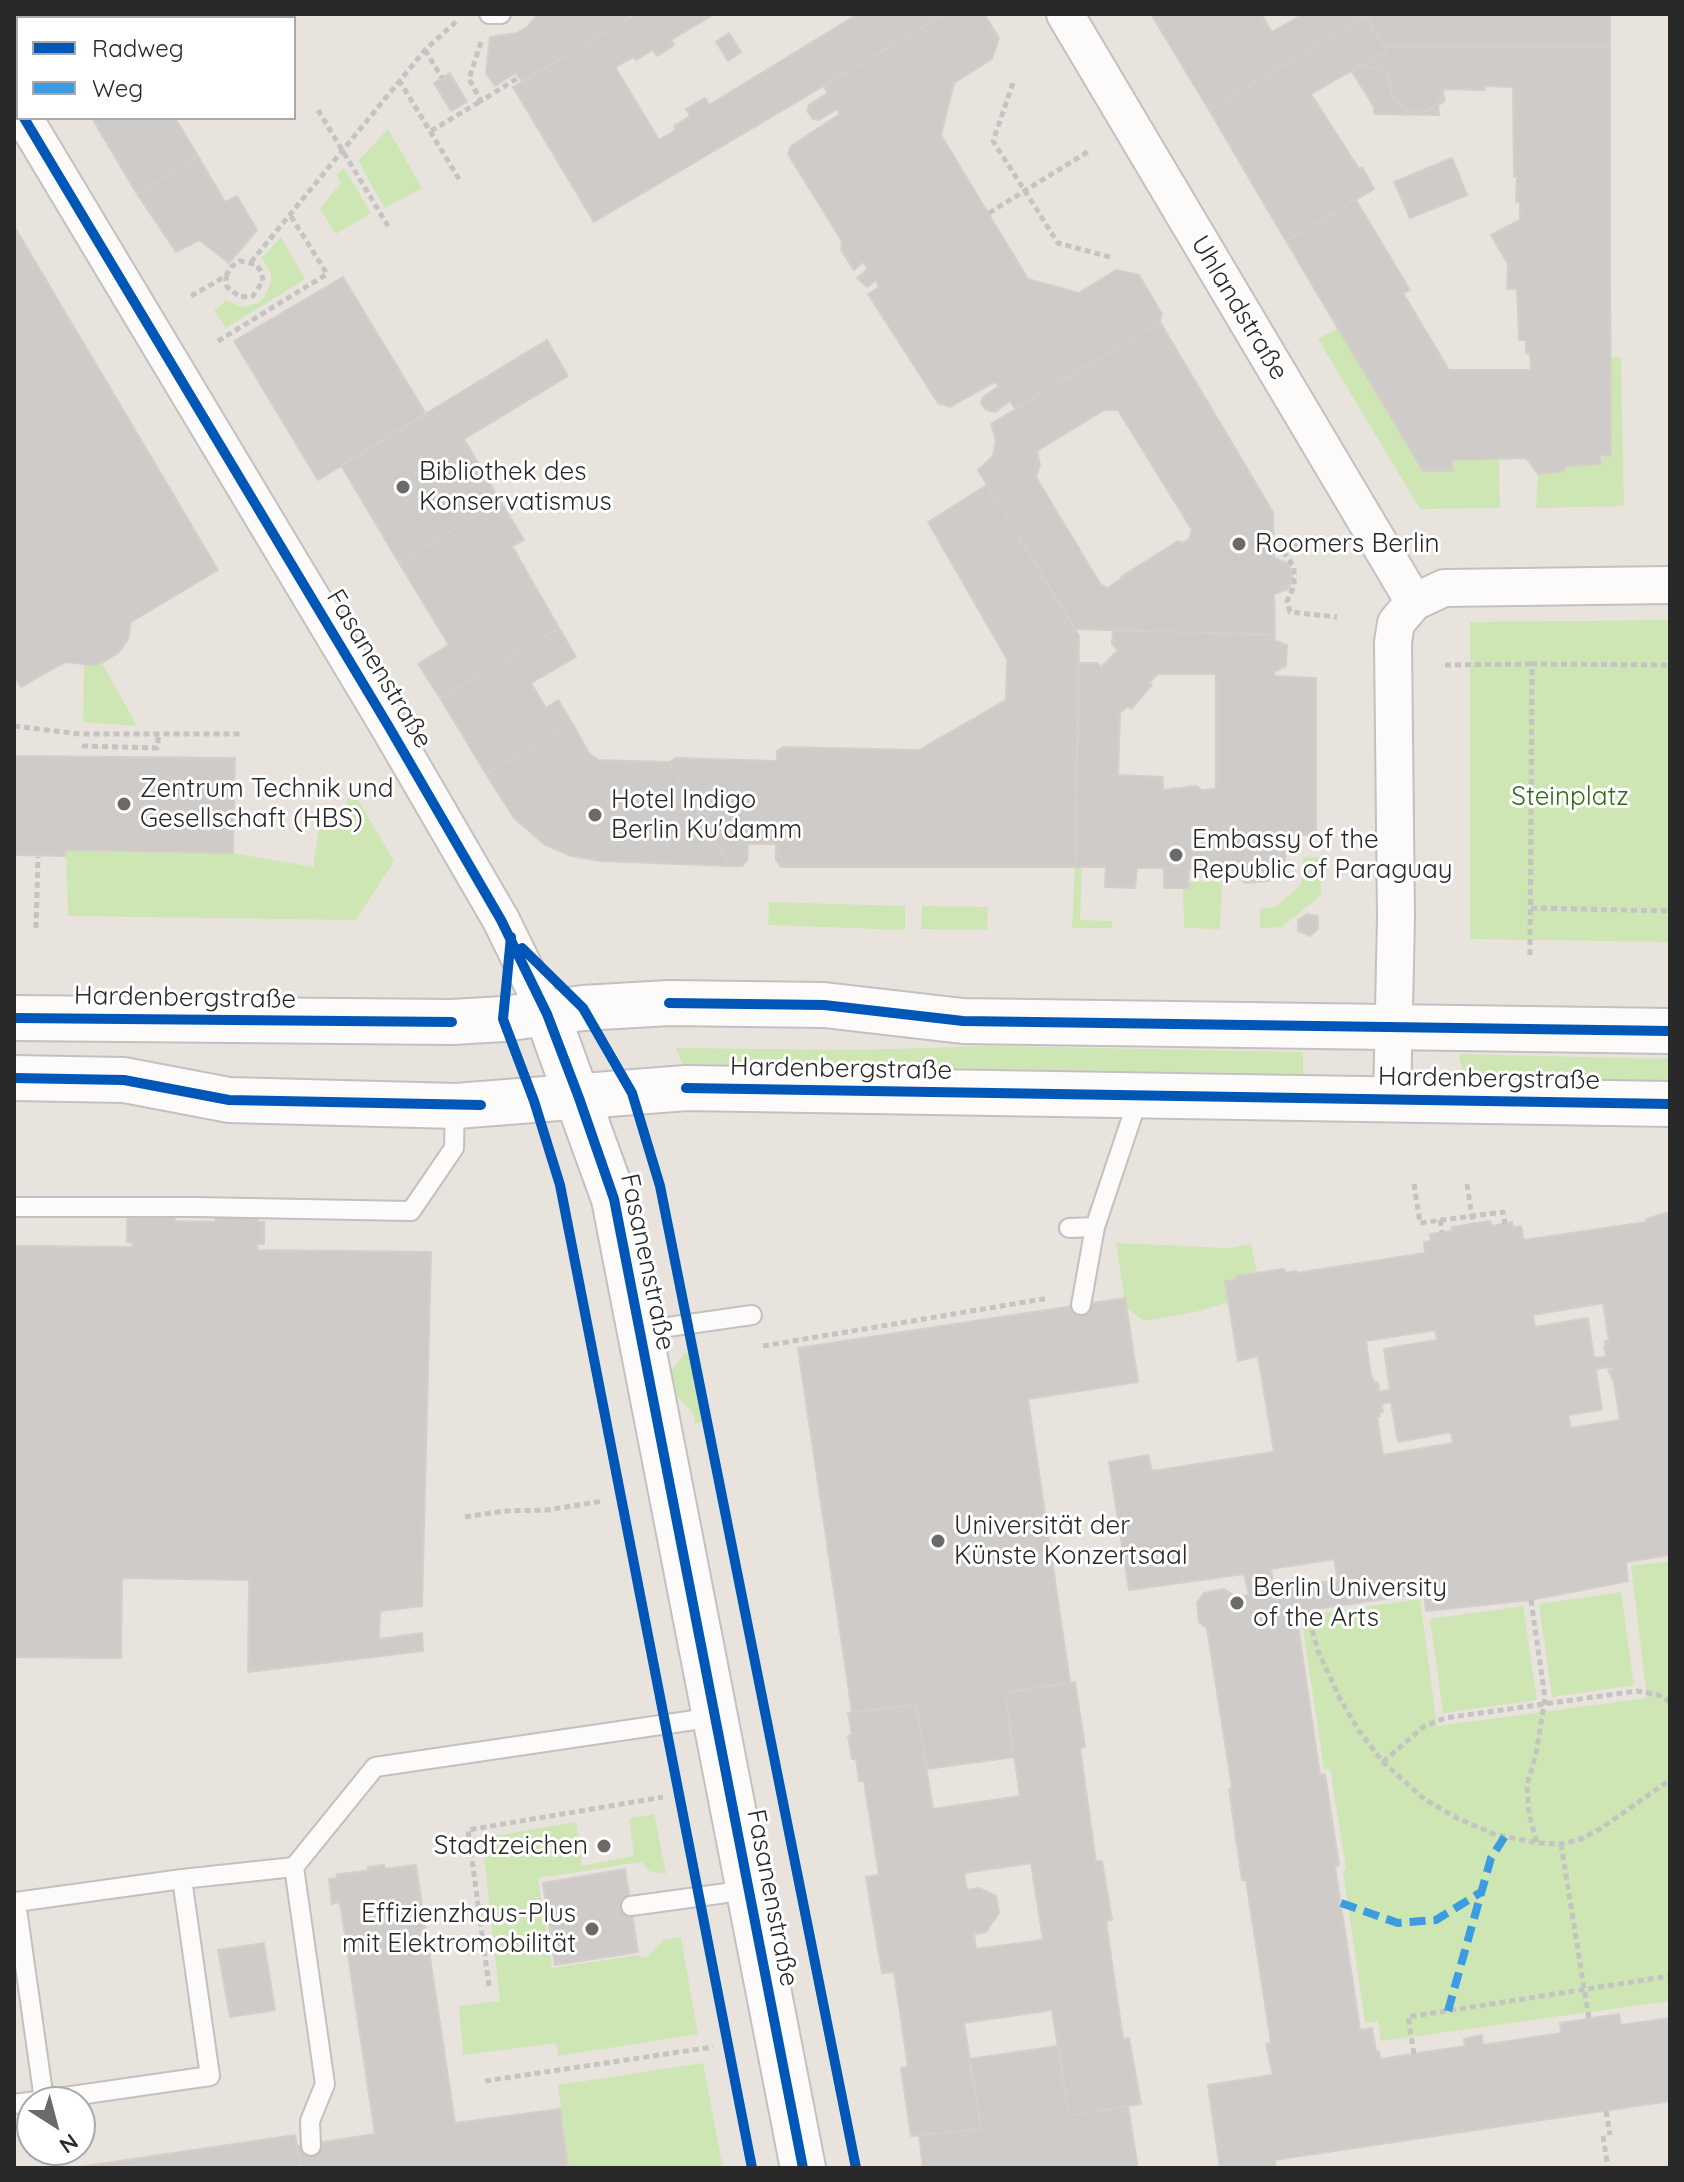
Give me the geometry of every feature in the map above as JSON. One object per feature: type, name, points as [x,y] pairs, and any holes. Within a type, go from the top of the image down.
[{"type":"main road","name":"Hardenbergstraße","points":[[14,1018],[452,1022],[638,1004],[824,1005],[963,1021],[1670,1031]]},
{"type":"main road","name":"Fasanenstraße","points":[[547,1014],[614,1199],[803,2168]]},
{"type":"main road","name":"Hardenbergstraße","points":[[14,1078],[124,1080],[229,1100],[455,1105],[686,1088],[1670,1104]]},
{"type":"street","name":"Uhlandstraße","points":[[1065,14],[1414,602]]},
{"type":"street","name":"Fasanenstraße","points":[[25,120],[389,727],[501,920],[547,1014]]},
{"type":"street","points":[[1392,1100],[1396,918],[1393,642],[1396,623],[1414,602],[1444,588],[1670,585]]},
{"type":"lane","points":[[490,14],[501,14]]},
{"type":"lane","points":[[1082,1298],[1095,1227],[1139,1096]]},
{"type":"lane","points":[[14,1207],[411,1211],[454,1148],[455,1105]]},
{"type":"lane","points":[[1069,1228],[1095,1227]]},
{"type":"lane","points":[[640,1331],[752,1315]]},
{"type":"lane","points":[[42,2086],[16,1902],[294,1867],[375,1767],[715,1717]]},
{"type":"lane","points":[[294,1867],[325,2084],[310,2121],[311,2146]]},
{"type":"lane","points":[[96,2092],[210,2076],[182,1879]]},
{"type":"lane","points":[[631,1906],[748,1890]]},
{"type":"path","points":[[251,262],[399,80],[425,50],[465,14]]},
{"type":"path","points":[[481,101],[469,79],[490,14]]},
{"type":"path","points":[[425,50],[442,78]]},
{"type":"path","points":[[431,131],[519,77]]},
{"type":"path","points":[[399,80],[459,179]]},
{"type":"path","points":[[1013,83],[993,141],[1058,243],[1110,257]]},
{"type":"path","points":[[318,110],[388,226]]},
{"type":"path","points":[[989,213],[1089,151]]},
{"type":"path","points":[[218,341],[327,274],[289,213]]},
{"type":"path","points":[[191,296],[226,276],[240,261],[251,262],[261,271],[263,281],[253,296],[244,298],[234,295],[227,287],[226,276]]},
{"type":"path","points":[[1319,542],[1273,549],[1285,554],[1294,567],[1294,586],[1287,601],[1290,612],[1337,617]]},
{"type":"path","points":[[1530,955],[1532,664]]},
{"type":"path","points":[[1445,665],[1670,665]]},
{"type":"path","points":[[14,726],[80,734],[240,734]]},
{"type":"path","points":[[84,748],[157,748],[159,734]]},
{"type":"path","points":[[36,928],[38,857]]},
{"type":"path","points":[[1531,908],[1670,911]]},
{"type":"path","points":[[1414,1184],[1420,1223],[1503,1212],[1505,1224]]},
{"type":"path","points":[[1467,1184],[1473,1224]]},
{"type":"path","points":[[1440,1220],[1442,1232]]},
{"type":"path","points":[[761,1346],[1082,1298]]},
{"type":"path","points":[[465,1517],[504,1511],[547,1510],[604,1501]]},
{"type":"path","points":[[1531,1600],[1545,1698],[1536,1754],[1527,1785],[1529,1814],[1537,1843]]},
{"type":"path","points":[[1307,1611],[1318,1651],[1359,1731],[1383,1762],[1424,1799],[1457,1818],[1494,1834],[1537,1843],[1561,1844],[1581,1839],[1600,1829],[1670,1780]]},
{"type":"path","points":[[1383,1762],[1423,1727],[1445,1718],[1637,1691],[1658,1695],[1670,1702]]},
{"type":"path","points":[[489,1986],[468,1830],[663,1797]]},
{"type":"path","points":[[1561,1844],[1589,2019]]},
{"type":"path","points":[[1414,2054],[1408,2017],[1670,1976]]},
{"type":"path","points":[[485,2081],[713,2047]]},
{"type":"path","points":[[1606,2111],[1608,2168]]},
{"type":"green space","points":[[388,129],[422,188],[385,208],[358,161]]},
{"type":"green space","points":[[344,168],[371,213],[336,234],[320,209],[341,183],[336,174]]},
{"type":"green space","points":[[281,237],[305,279],[226,328],[214,311],[226,300],[242,307],[258,303],[265,297],[271,273],[262,258]]},
{"type":"green space","points":[[1338,328],[1423,471],[1453,471],[1452,460],[1499,458],[1500,508],[1420,509],[1318,339]]},
{"type":"green space","points":[[1610,357],[1621,357],[1624,506],[1536,508],[1538,474],[1564,471],[1566,466],[1601,463]]},
{"type":"green space","name":"Steinplatz","points":[[1670,620],[1670,942],[1470,939],[1470,622]]},
{"type":"green space","points":[[102,663],[137,726],[83,722],[84,665]]},
{"type":"green space","points":[[348,782],[394,861],[356,920],[68,916],[66,850],[233,853],[313,867],[319,828],[347,827]]},
{"type":"green space","points":[[1321,857],[1321,895],[1282,927],[1260,928],[1260,909],[1276,906],[1301,885],[1303,858]]},
{"type":"green space","points":[[1075,867],[1082,867],[1080,920],[1112,921],[1112,928],[1072,928]]},
{"type":"green space","points":[[1189,882],[1222,882],[1220,929],[1184,928],[1183,888],[1188,888]]},
{"type":"green space","points":[[769,902],[905,906],[905,930],[768,925]]},
{"type":"green space","points":[[922,906],[988,907],[987,930],[921,929]]},
{"type":"green space","points":[[993,1046],[1303,1052],[1303,1074],[682,1064],[676,1048],[856,1050]]},
{"type":"green space","points":[[1459,1054],[1670,1059],[1670,1082],[1464,1079]]},
{"type":"green space","points":[[1116,1243],[1230,1248],[1251,1244],[1257,1273],[1226,1281],[1229,1302],[1144,1321],[1126,1308]]},
{"type":"green space","points":[[693,1351],[703,1422],[695,1424],[693,1413],[677,1396],[671,1371],[684,1354]]},
{"type":"green space","points":[[1670,1561],[1670,2001],[1381,2041],[1378,2021],[1365,2023],[1343,1871],[1346,1869],[1330,1769],[1324,1769],[1301,1616],[1420,1599],[1437,1726],[1647,1698],[1631,1566]]},
{"type":"green space","points":[[1621,1592],[1634,1685],[1552,1697],[1539,1604]]},
{"type":"green space","points":[[1523,1606],[1537,1700],[1443,1713],[1430,1619]]},
{"type":"green space","points":[[654,1814],[666,1874],[649,1871],[641,1862],[538,1878],[552,1968],[640,1955],[641,1958],[647,1957],[663,1940],[681,1937],[698,2034],[558,2056],[556,2043],[463,2055],[459,2006],[500,2001],[482,1838],[576,1822],[582,1866],[634,1856],[629,1818]]},
{"type":"green space","points":[[703,2063],[723,2168],[568,2168],[558,2085]]},
{"type":"building","points":[[31,14],[196,16],[32,16]]},
{"type":"building","points":[[538,14],[626,14],[629,18],[522,82],[516,73],[495,86],[486,73],[490,37],[517,33]]},
{"type":"building","points":[[636,14],[715,14],[671,40],[674,45],[657,56],[653,50],[615,67],[659,140],[676,130],[674,126],[690,116],[686,109],[705,98],[709,105],[853,17],[851,14],[945,14],[594,222],[513,87]]},
{"type":"building","points":[[945,14],[984,14],[999,38],[992,59],[954,83],[941,135],[1028,279],[1079,293],[1116,270],[1139,275],[1162,314],[1160,322],[1015,409],[1010,401],[995,412],[986,410],[981,403],[983,397],[999,386],[995,382],[950,407],[938,403],[868,294],[879,287],[876,280],[867,287],[857,278],[868,269],[863,262],[854,270],[841,250],[842,241],[788,154],[791,146],[840,114],[837,109],[819,120],[813,119],[807,111],[809,105],[828,93],[823,86]]},
{"type":"building","points":[[1151,14],[1261,14],[1272,32],[1303,14],[1366,16],[1209,110]]},
{"type":"building","points":[[1610,14],[1610,46],[1383,46],[1366,16]]},
{"type":"building","points":[[1366,16],[1386,51],[1311,94],[1374,189],[1286,241],[1209,110]]},
{"type":"building","points":[[729,33],[741,52],[728,61],[716,42]]},
{"type":"building","points":[[1383,46],[1610,46],[1610,264],[1508,264],[1491,235],[1520,220],[1520,202],[1516,202],[1517,177],[1514,177],[1513,87],[1444,89],[1432,109],[1421,113],[1407,111],[1392,97],[1389,78],[1384,70],[1363,65],[1386,51]]},
{"type":"building","points":[[1363,65],[1384,70],[1389,78],[1392,97],[1407,111],[1426,112],[1443,93],[1445,100],[1438,106],[1439,115],[1374,114],[1374,107],[1352,72]]},
{"type":"building","points":[[450,73],[467,102],[451,111],[434,83]]},
{"type":"building","points":[[93,120],[176,120],[198,156],[137,194]]},
{"type":"building","points":[[198,156],[225,202],[237,196],[257,230],[229,263],[199,240],[176,252],[137,194]]},
{"type":"building","points":[[1452,158],[1467,195],[1410,218],[1394,182]]},
{"type":"building","points":[[1356,200],[1410,290],[1403,293],[1449,370],[1531,370],[1526,340],[1519,340],[1517,289],[1507,289],[1508,264],[1610,264],[1611,456],[1600,455],[1601,464],[1566,466],[1564,471],[1538,474],[1526,458],[1452,460],[1453,471],[1423,471],[1286,241]]},
{"type":"building","points":[[14,226],[218,570],[131,622],[128,640],[119,652],[102,663],[65,662],[21,687],[14,676]]},
{"type":"building","points":[[343,277],[426,414],[318,480],[234,341]]},
{"type":"building","points":[[1160,322],[1273,512],[1274,558],[1289,564],[1293,578],[1288,589],[1274,594],[1275,635],[1075,629],[978,470],[993,456],[996,440],[991,424]],"holes":[[[1104,410],[1118,410],[1192,530],[1189,539],[1182,543],[1178,541],[1108,588],[1101,585],[1036,477],[1040,465],[1037,451]]]},
{"type":"building","points":[[547,340],[568,376],[464,439],[500,501],[399,563],[341,465]]},
{"type":"building","points":[[987,485],[1079,636],[1075,867],[781,867],[776,860],[776,844],[748,844],[747,860],[742,866],[730,866],[669,762],[676,758],[777,761],[777,751],[783,747],[919,750],[1006,700],[1007,659],[928,522]]},
{"type":"building","points":[[500,501],[524,540],[512,546],[559,628],[440,698],[418,664],[449,645],[399,563]]},
{"type":"building","points":[[559,628],[576,657],[531,683],[546,708],[558,700],[572,723],[486,774],[440,698]]},
{"type":"building","points":[[1113,630],[1275,635],[1274,640],[1287,645],[1286,666],[1274,672],[1275,676],[1316,678],[1316,835],[1274,834],[1285,842],[1285,860],[1270,870],[1268,881],[1245,883],[1236,869],[1189,869],[1188,888],[1164,888],[1164,868],[1137,868],[1135,888],[1105,887],[1106,867],[1075,867],[1079,663],[1098,663],[1101,667],[1118,650],[1112,644]],"holes":[[[1158,674],[1216,674],[1216,789],[1202,790],[1196,786],[1163,790],[1163,777],[1118,775],[1120,713],[1128,706],[1131,709],[1152,685],[1149,682]]]},
{"type":"building","points":[[572,723],[589,753],[598,760],[669,762],[730,866],[601,861],[571,856],[544,844],[514,818],[486,774]]},
{"type":"building","name":"Zentrum Technik und Gesellschaft (HBS)","points":[[14,756],[235,758],[233,853],[66,850],[65,856],[14,855]]},
{"type":"building","points":[[1307,914],[1318,916],[1318,929],[1310,936],[1298,931],[1298,920]]},
{"type":"building","points":[[1670,1212],[1670,1555],[1626,1562],[1628,1581],[1531,1600],[1426,1611],[1424,1593],[1296,1612],[1320,1775],[1325,1774],[1339,1865],[1335,1866],[1360,2030],[1372,2028],[1380,2059],[1465,2046],[1464,2039],[1482,2035],[1483,2045],[1561,2033],[1560,2023],[1619,2014],[1621,2025],[1670,2018],[1670,2101],[1274,2160],[1276,2166],[1263,2168],[1220,2168],[1208,2085],[1273,2075],[1266,2044],[1271,2043],[1246,1880],[1242,1880],[1229,1789],[1232,1788],[1207,1628],[1199,1622],[1197,1603],[1204,1593],[1224,1589],[1233,1598],[1249,1595],[1244,1574],[1129,1590],[1109,1462],[1148,1455],[1152,1471],[1274,1452],[1258,1356],[1238,1361],[1225,1281],[1236,1280],[1236,1276],[1284,1269],[1285,1273],[1296,1273],[1425,1253],[1424,1242],[1431,1241],[1430,1234],[1490,1221],[1492,1226],[1512,1222],[1513,1228],[1521,1226],[1524,1240],[1646,1222],[1646,1219]],"holes":[[[1603,1303],[1609,1341],[1605,1341],[1604,1347],[1609,1356],[1594,1358],[1588,1318],[1535,1327],[1533,1315]],[[1435,1330],[1437,1340],[1384,1349],[1390,1390],[1376,1392],[1378,1382],[1375,1383],[1371,1375],[1366,1341]],[[1611,1367],[1612,1370],[1608,1370],[1614,1382],[1620,1420],[1571,1428],[1568,1415],[1602,1410],[1596,1369]],[[1391,1402],[1398,1442],[1451,1432],[1453,1443],[1383,1455],[1377,1417],[1380,1416],[1379,1412],[1383,1412],[1381,1404]],[[1334,1559],[1338,1580],[1274,1590],[1271,1569]]]},
{"type":"building","points":[[133,1216],[174,1216],[175,1221],[216,1222],[216,1217],[258,1218],[258,1222],[264,1222],[264,1244],[257,1244],[257,1250],[431,1252],[422,1606],[380,1611],[379,1639],[422,1633],[423,1651],[248,1672],[249,1580],[122,1578],[121,1658],[14,1657],[14,1246],[133,1247],[133,1243],[127,1242],[127,1219],[133,1219]]},
{"type":"building","name":"Universität der Künste Konzertsaal","points":[[1125,1298],[1138,1382],[1028,1399],[1070,1682],[1005,1693],[1014,1757],[927,1769],[916,1705],[852,1712],[798,1348]]},
{"type":"building","points":[[1075,1682],[1085,1747],[1080,1748],[1096,1862],[1102,1861],[1112,1920],[1106,1921],[1123,2039],[1129,2038],[1141,2104],[1069,2116],[1052,2010],[964,2023],[981,2129],[911,2136],[901,2068],[908,2067],[894,1972],[882,1973],[866,1877],[879,1875],[864,1781],[859,1781],[856,1759],[852,1759],[848,1713],[916,1705],[933,1809],[1020,1796],[1005,1693]],"holes":[[[1031,1863],[1043,1940],[976,1949],[974,1934],[986,1932],[999,1913],[996,1896],[979,1888],[967,1890],[964,1873]]]},
{"type":"building","points":[[384,1865],[385,1869],[416,1865],[455,2123],[560,2109],[568,2168],[301,2168],[297,2146],[375,2134],[340,1902],[332,1904],[329,1879],[337,1878],[337,1874],[368,1871],[368,1867]]},
{"type":"building","name":"Effizienzhaus-Plus mit Elektromobilität","points":[[625,1869],[638,1952],[555,1965],[543,1883]]},
{"type":"building","points":[[264,1943],[275,2010],[230,2017],[218,1950]]},
{"type":"building","points":[[1058,2046],[1069,2116],[1128,2106],[1138,2168],[923,2168],[919,2135],[981,2129],[969,2059]]},
{"type":"building","points":[[295,2135],[301,2168],[72,2168]]},
{"type":"marked path","points":[[1448,2011],[1491,1858],[1505,1836]]},
{"type":"marked path","points":[[1341,1903],[1398,1923],[1436,1920],[1483,1891]]},
{"type":"cycle path","points":[[25,120],[501,920],[547,1014],[579,1098],[614,1199],[803,2168]]},
{"type":"cycle path","points":[[511,937],[503,1019],[534,1101],[560,1185],[752,2168]]},
{"type":"cycle path","points":[[522,948],[583,1008],[632,1093],[660,1186],[856,2168]]},
{"type":"cycle path","points":[[669,1003],[824,1005],[963,1021],[1670,1031]]},
{"type":"cycle path","points":[[14,1018],[452,1022]]},
{"type":"cycle path","points":[[14,1078],[124,1080],[229,1100],[481,1105]]},
{"type":"cycle path","points":[[686,1088],[1670,1104]]},
{"type":"place","name":"Bibliothek des Konservatismus","points":[[403,487]]},
{"type":"place","name":"Roomers Berlin","points":[[1239,544]]},
{"type":"place","name":"Zentrum Technik und Gesellschaft (HBS)","points":[[124,804]]},
{"type":"place","name":"Hotel Indigo Berlin Ku'damm","points":[[595,815]]},
{"type":"place","name":"Embassy of the Republic of Paraguay","points":[[1176,855]]},
{"type":"place","name":"Universität der Künste Konzertsaal","points":[[938,1541]]},
{"type":"place","name":"Berlin University of the Arts","points":[[1237,1603]]},
{"type":"place","name":"Stadtzeichen","points":[[604,1846]]},
{"type":"place","name":"Effizienzhaus-Plus mit Elektromobilität","points":[[592,1929]]}]
